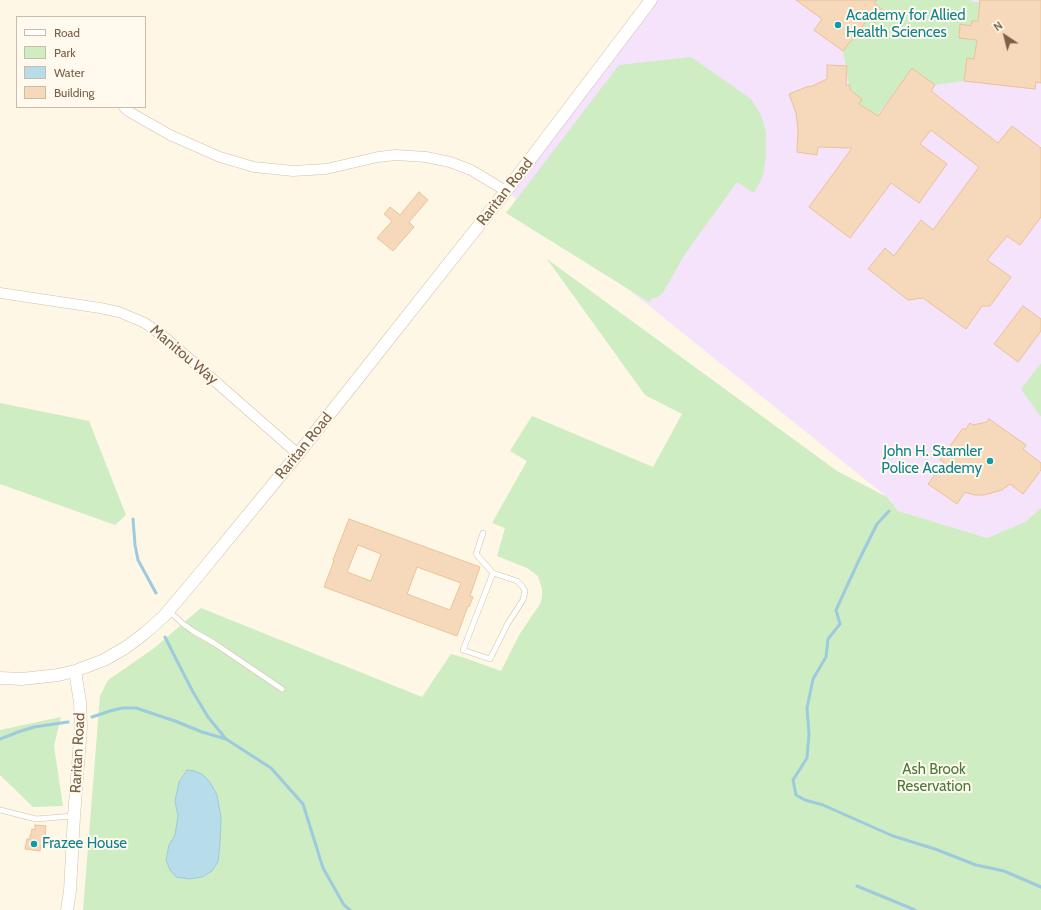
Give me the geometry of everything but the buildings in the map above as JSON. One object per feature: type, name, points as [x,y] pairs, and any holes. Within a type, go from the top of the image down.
[{"type":"street","name":"Raritan Road","points":[[67,910],[70,891],[81,727],[80,702],[75,671],[104,660],[125,648],[164,616],[298,454],[506,191],[651,0]]},
{"type":"street","points":[[125,108],[170,136],[220,157],[254,166],[294,171],[326,169],[378,157],[396,155],[426,157],[450,162],[471,170],[506,191]]},
{"type":"street","name":"Manitou Way","points":[[0,293],[120,312],[146,323],[168,340],[298,454]]},
{"type":"street","points":[[0,678],[22,679],[58,675],[75,671]]},
{"type":"lane","points":[[483,533],[476,554],[493,573],[517,581],[525,591],[523,600],[508,623],[490,659],[463,650],[493,573]]},
{"type":"lane","points":[[169,610],[182,623],[193,631],[214,643],[282,689]]},
{"type":"lane","points":[[0,810],[36,819],[74,816]]},
{"type":"shaded area","points":[[651,0],[1041,0],[1041,363],[1022,389],[1041,417],[1041,508],[1025,522],[987,538],[898,511],[887,497],[506,191]]},
{"type":"green space","points":[[877,0],[972,0],[972,2],[980,2],[978,21],[972,21],[971,26],[960,25],[959,38],[977,40],[974,59],[967,59],[964,81],[935,85],[912,69],[877,115],[850,115],[862,99],[850,90],[843,51],[866,16],[875,23],[884,12],[874,3]]},
{"type":"green space","points":[[691,57],[751,99],[761,115],[766,132],[766,156],[763,176],[754,193],[737,182],[685,254],[662,294],[656,298],[652,298],[649,302],[506,213],[619,65]]},
{"type":"green space","name":"Ash Brook Reservation","points":[[547,259],[837,471],[887,497],[898,511],[987,538],[1025,522],[1041,508],[1041,910],[83,910],[100,696],[108,680],[153,649],[201,608],[422,697],[451,654],[501,671],[519,635],[540,604],[542,597],[542,589],[538,576],[527,568],[497,556],[505,528],[492,523],[527,461],[510,451],[532,416],[653,467],[682,414],[645,395]]},
{"type":"green space","points":[[1041,363],[1041,417],[1021,389]]},
{"type":"green space","points":[[0,403],[89,421],[126,515],[115,525],[0,484]]},
{"type":"green space","points":[[61,717],[54,746],[63,806],[33,807],[0,775],[0,730]]},
{"type":"water","points":[[187,770],[202,774],[210,782],[217,795],[221,818],[218,862],[212,871],[202,877],[189,879],[176,877],[170,870],[166,860],[169,845],[175,835],[178,816],[175,801],[179,782]]},
{"type":"waterway","points":[[889,511],[877,524],[836,610],[840,624],[828,639],[826,657],[813,679],[807,708],[809,734],[807,758],[793,780],[796,795],[805,800],[823,805],[893,836],[935,849],[976,865],[1004,871],[1041,887]]},
{"type":"waterway","points":[[133,519],[138,560],[156,593]]},
{"type":"waterway","points":[[165,637],[193,692],[208,717],[226,739]]},
{"type":"waterway","points":[[92,717],[122,708],[136,708],[226,739],[271,768],[303,804],[323,868],[344,905],[350,910]]},
{"type":"waterway","points":[[0,739],[34,727],[68,722]]},
{"type":"waterway","points":[[857,886],[915,910]]},
{"type":"place","name":"Academy for Allied Health Sciences","points":[[838,25]]},
{"type":"place","name":"John H. Stamler Police Academy","points":[[990,461]]},
{"type":"place","name":"Frazee House","points":[[34,844]]}]
